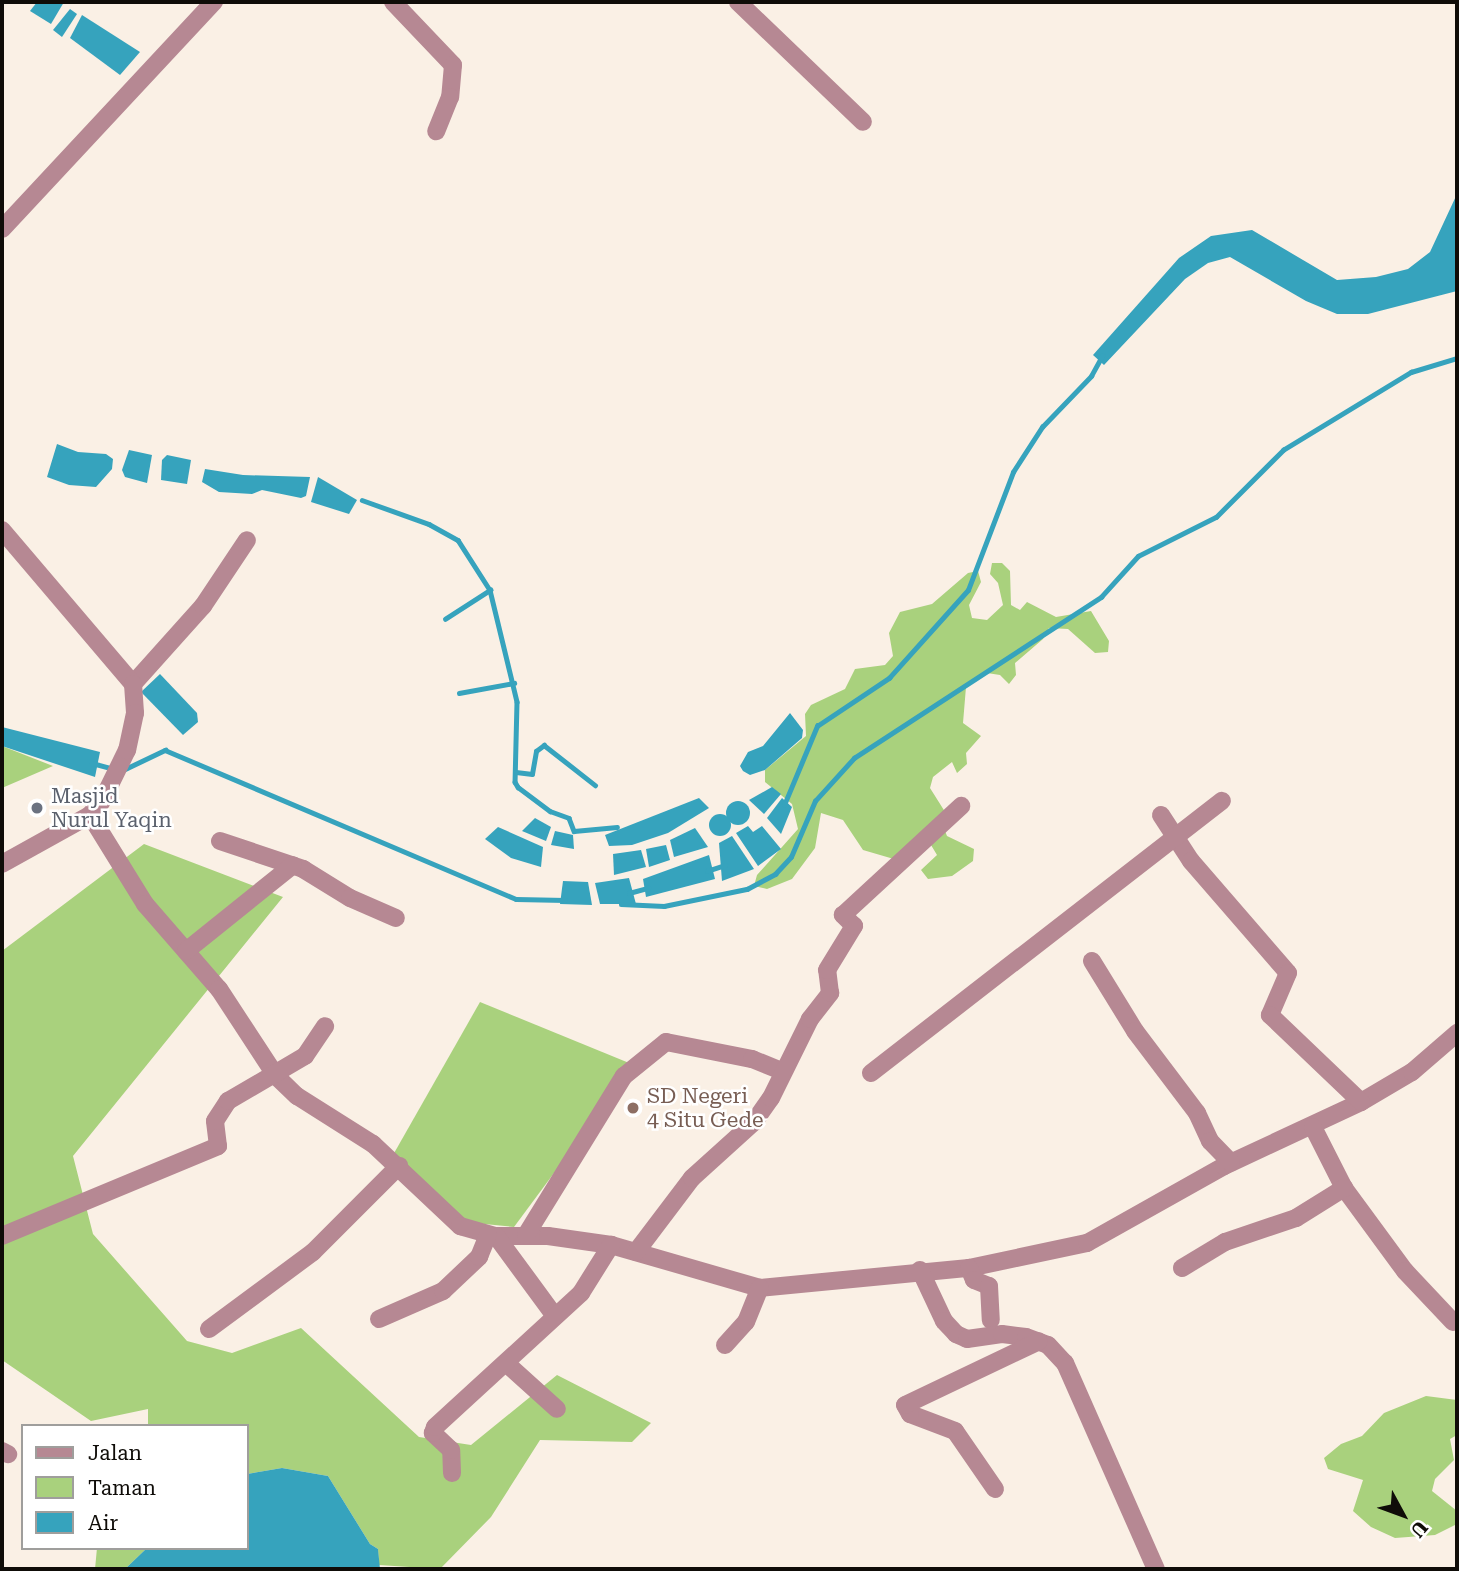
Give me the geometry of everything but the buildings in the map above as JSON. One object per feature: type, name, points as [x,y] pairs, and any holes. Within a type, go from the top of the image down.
[{"type":"street","points":[[2,229],[214,2]]},
{"type":"street","points":[[394,2],[453,65],[450,97],[436,131]]},
{"type":"street","points":[[738,2],[863,122]]},
{"type":"street","points":[[2,530],[133,684],[135,713],[127,750],[111,785],[90,815],[2,864]]},
{"type":"street","points":[[133,684],[203,606],[247,540]]},
{"type":"street","points":[[871,1073],[1222,801]]},
{"type":"street","points":[[636,1252],[692,1178],[759,1116],[810,1019],[830,993],[827,970],[854,926],[843,915],[961,806]]},
{"type":"street","points":[[90,815],[145,904],[219,989],[276,1076],[297,1096],[337,1119],[399,1166],[460,1226],[492,1236],[526,1235],[611,1245],[760,1288],[920,1270],[969,1268],[1087,1243],[1231,1163],[1361,1102],[1412,1072],[1457,1033]]},
{"type":"street","points":[[1161,815],[1191,860],[1288,972],[1270,1015],[1361,1102]]},
{"type":"street","points":[[220,841],[293,865],[349,898],[396,918]]},
{"type":"street","points":[[186,951],[293,865]]},
{"type":"street","points":[[1092,961],[1135,1031],[1190,1103],[1210,1141],[1231,1163]]},
{"type":"street","points":[[2,1236],[218,1146],[215,1121],[228,1101],[276,1076],[305,1056],[325,1026]]},
{"type":"street","points":[[526,1235],[624,1076],[666,1042],[752,1059],[782,1072]]},
{"type":"street","points":[[1313,1126],[1344,1188],[1405,1271],[1453,1322]]},
{"type":"street","points":[[209,1329],[313,1252],[399,1166]]},
{"type":"street","points":[[1182,1268],[1225,1242],[1296,1218],[1344,1188]]},
{"type":"street","points":[[492,1236],[554,1315]]},
{"type":"street","points":[[379,1319],[443,1291],[479,1257],[492,1236]]},
{"type":"street","points":[[452,1473],[451,1450],[433,1433],[435,1427],[508,1364],[593,1278],[611,1245]]},
{"type":"street","points":[[969,1268],[974,1280],[989,1286],[991,1321]]},
{"type":"street","points":[[920,1270],[944,1321],[967,1339],[981,1367]]},
{"type":"street","points":[[725,1346],[746,1322],[760,1288]]},
{"type":"street","points":[[967,1339],[1014,1334],[1039,1341],[1065,1363],[1156,1569]]},
{"type":"street","points":[[995,1489],[955,1431],[910,1414],[905,1405],[1039,1341]]},
{"type":"street","points":[[508,1364],[557,1409]]},
{"type":"green space","points":[[992,563],[1002,563],[1010,571],[1011,605],[1020,610],[1027,602],[1056,617],[1091,611],[1109,641],[1108,652],[1095,653],[1068,629],[1049,628],[1043,639],[1015,663],[1016,675],[1009,684],[1000,675],[987,673],[966,687],[963,723],[981,736],[966,753],[967,764],[957,773],[952,762],[933,777],[930,788],[947,815],[943,826],[947,836],[974,849],[973,861],[952,876],[928,879],[921,870],[937,855],[931,845],[904,862],[863,850],[843,820],[821,813],[815,848],[792,879],[767,889],[754,886],[757,875],[798,829],[792,804],[765,782],[765,770],[806,736],[805,714],[811,705],[845,689],[855,669],[885,665],[893,656],[889,633],[900,612],[932,604],[968,573],[978,571],[981,582],[969,605],[972,618],[987,620],[1003,605],[998,583],[990,574]]},
{"type":"green space","points":[[2,746],[53,766],[2,788]]},
{"type":"green space","points":[[144,844],[283,897],[73,1156],[93,1234],[187,1341],[232,1353],[301,1328],[419,1437],[471,1445],[557,1375],[651,1423],[632,1442],[540,1440],[491,1517],[440,1569],[379,1565],[378,1549],[370,1544],[328,1476],[282,1468],[248,1474],[248,1424],[148,1424],[148,1409],[91,1421],[2,1360],[2,951]]},
{"type":"green space","points":[[480,1002],[634,1065],[514,1227],[464,1222],[393,1155]]},
{"type":"green space","points":[[1426,1396],[1457,1400],[1457,1435],[1450,1439],[1454,1460],[1435,1479],[1432,1491],[1457,1511],[1457,1524],[1435,1535],[1395,1538],[1371,1527],[1353,1511],[1363,1480],[1328,1469],[1324,1458],[1341,1444],[1362,1436],[1384,1413]]},
{"type":"green space","points":[[97,1550],[145,1550],[125,1569],[95,1569]]},
{"type":"water","points":[[37,2],[64,2],[51,24],[30,11]]},
{"type":"water","points":[[70,9],[77,14],[62,37],[53,30]]},
{"type":"water","points":[[82,15],[140,52],[120,75],[70,38]]},
{"type":"water","points":[[1457,194],[1457,291],[1368,314],[1337,314],[1306,301],[1230,257],[1208,263],[1185,279],[1104,365],[1093,355],[1179,258],[1211,236],[1252,230],[1337,280],[1376,277],[1408,269],[1430,252]]},
{"type":"water","points":[[57,444],[78,452],[106,454],[113,459],[112,469],[96,487],[69,485],[47,477]]},
{"type":"water","points":[[129,450],[152,455],[147,483],[125,477],[122,470]]},
{"type":"water","points":[[167,455],[191,460],[187,484],[161,480],[162,460]]},
{"type":"water","points":[[205,469],[243,475],[310,477],[306,496],[301,498],[262,490],[252,494],[219,492],[202,482]]},
{"type":"water","points":[[318,477],[357,500],[349,514],[311,502]]},
{"type":"water","points":[[160,674],[197,713],[198,722],[183,735],[141,692]]},
{"type":"water","points":[[790,713],[803,730],[802,738],[765,770],[750,775],[743,771],[740,766],[748,752],[763,746]]},
{"type":"water","points":[[2,727],[100,752],[95,777],[2,746]]},
{"type":"water","points":[[772,787],[781,794],[764,814],[749,800]]},
{"type":"water","points":[[699,798],[709,808],[668,833],[632,845],[609,846],[605,835]]},
{"type":"water","points":[[782,798],[792,807],[781,834],[767,818]]},
{"type":"water","points":[[738,801],[749,808],[750,813],[743,824],[738,825],[727,818],[726,813],[733,802]]},
{"type":"water","points":[[720,814],[728,817],[731,825],[728,833],[720,836],[712,833],[709,825],[712,817]]},
{"type":"water","points":[[535,818],[551,827],[546,841],[522,831]]},
{"type":"water","points":[[748,826],[753,832],[762,826],[781,849],[758,866],[736,833]]},
{"type":"water","points":[[498,827],[543,847],[541,867],[511,858],[485,839]]},
{"type":"water","points":[[695,828],[708,847],[674,857],[670,840]]},
{"type":"water","points":[[555,831],[573,835],[574,849],[551,845]]},
{"type":"water","points":[[732,836],[754,869],[722,881],[719,843]]},
{"type":"water","points":[[666,845],[670,860],[649,867],[646,849]]},
{"type":"water","points":[[641,850],[646,867],[614,875],[613,854]]},
{"type":"water","points":[[709,855],[715,879],[646,897],[643,879]]},
{"type":"water","points":[[629,878],[636,904],[600,904],[595,883]]},
{"type":"water","points":[[563,881],[588,882],[592,905],[560,904]]},
{"type":"water","points":[[282,1468],[328,1476],[370,1544],[378,1549],[380,1569],[125,1569],[145,1550],[248,1550],[248,1474]]},
{"type":"waterway","points":[[784,805],[817,726],[889,678],[968,590],[1013,472],[1042,427],[1091,376],[1102,356]]},
{"type":"waterway","points":[[621,904],[664,906],[747,889],[775,874],[791,857],[815,801],[854,758],[1101,597],[1138,556],[1216,517],[1283,450],[1411,372],[1457,358]]},
{"type":"waterway","points":[[362,500],[429,524],[458,540],[490,590],[517,702],[515,782],[518,787],[550,811],[569,818],[574,831],[617,827]]},
{"type":"waterway","points":[[445,619],[490,590]]},
{"type":"waterway","points":[[459,693],[514,683]]},
{"type":"waterway","points":[[516,772],[532,774],[536,751],[544,745],[595,785]]},
{"type":"waterway","points":[[123,770],[165,750],[516,899],[565,900]]},
{"type":"waterway","points":[[92,763],[114,769]]},
{"type":"waterway","points":[[707,871],[725,865]]},
{"type":"waterway","points":[[629,893],[648,888]]},
{"type":"place","name":"Masjid Nurul Yaqin","points":[[37,808]]},
{"type":"place","name":"SD Negeri 4 Situ Gede","points":[[633,1108]]}]
